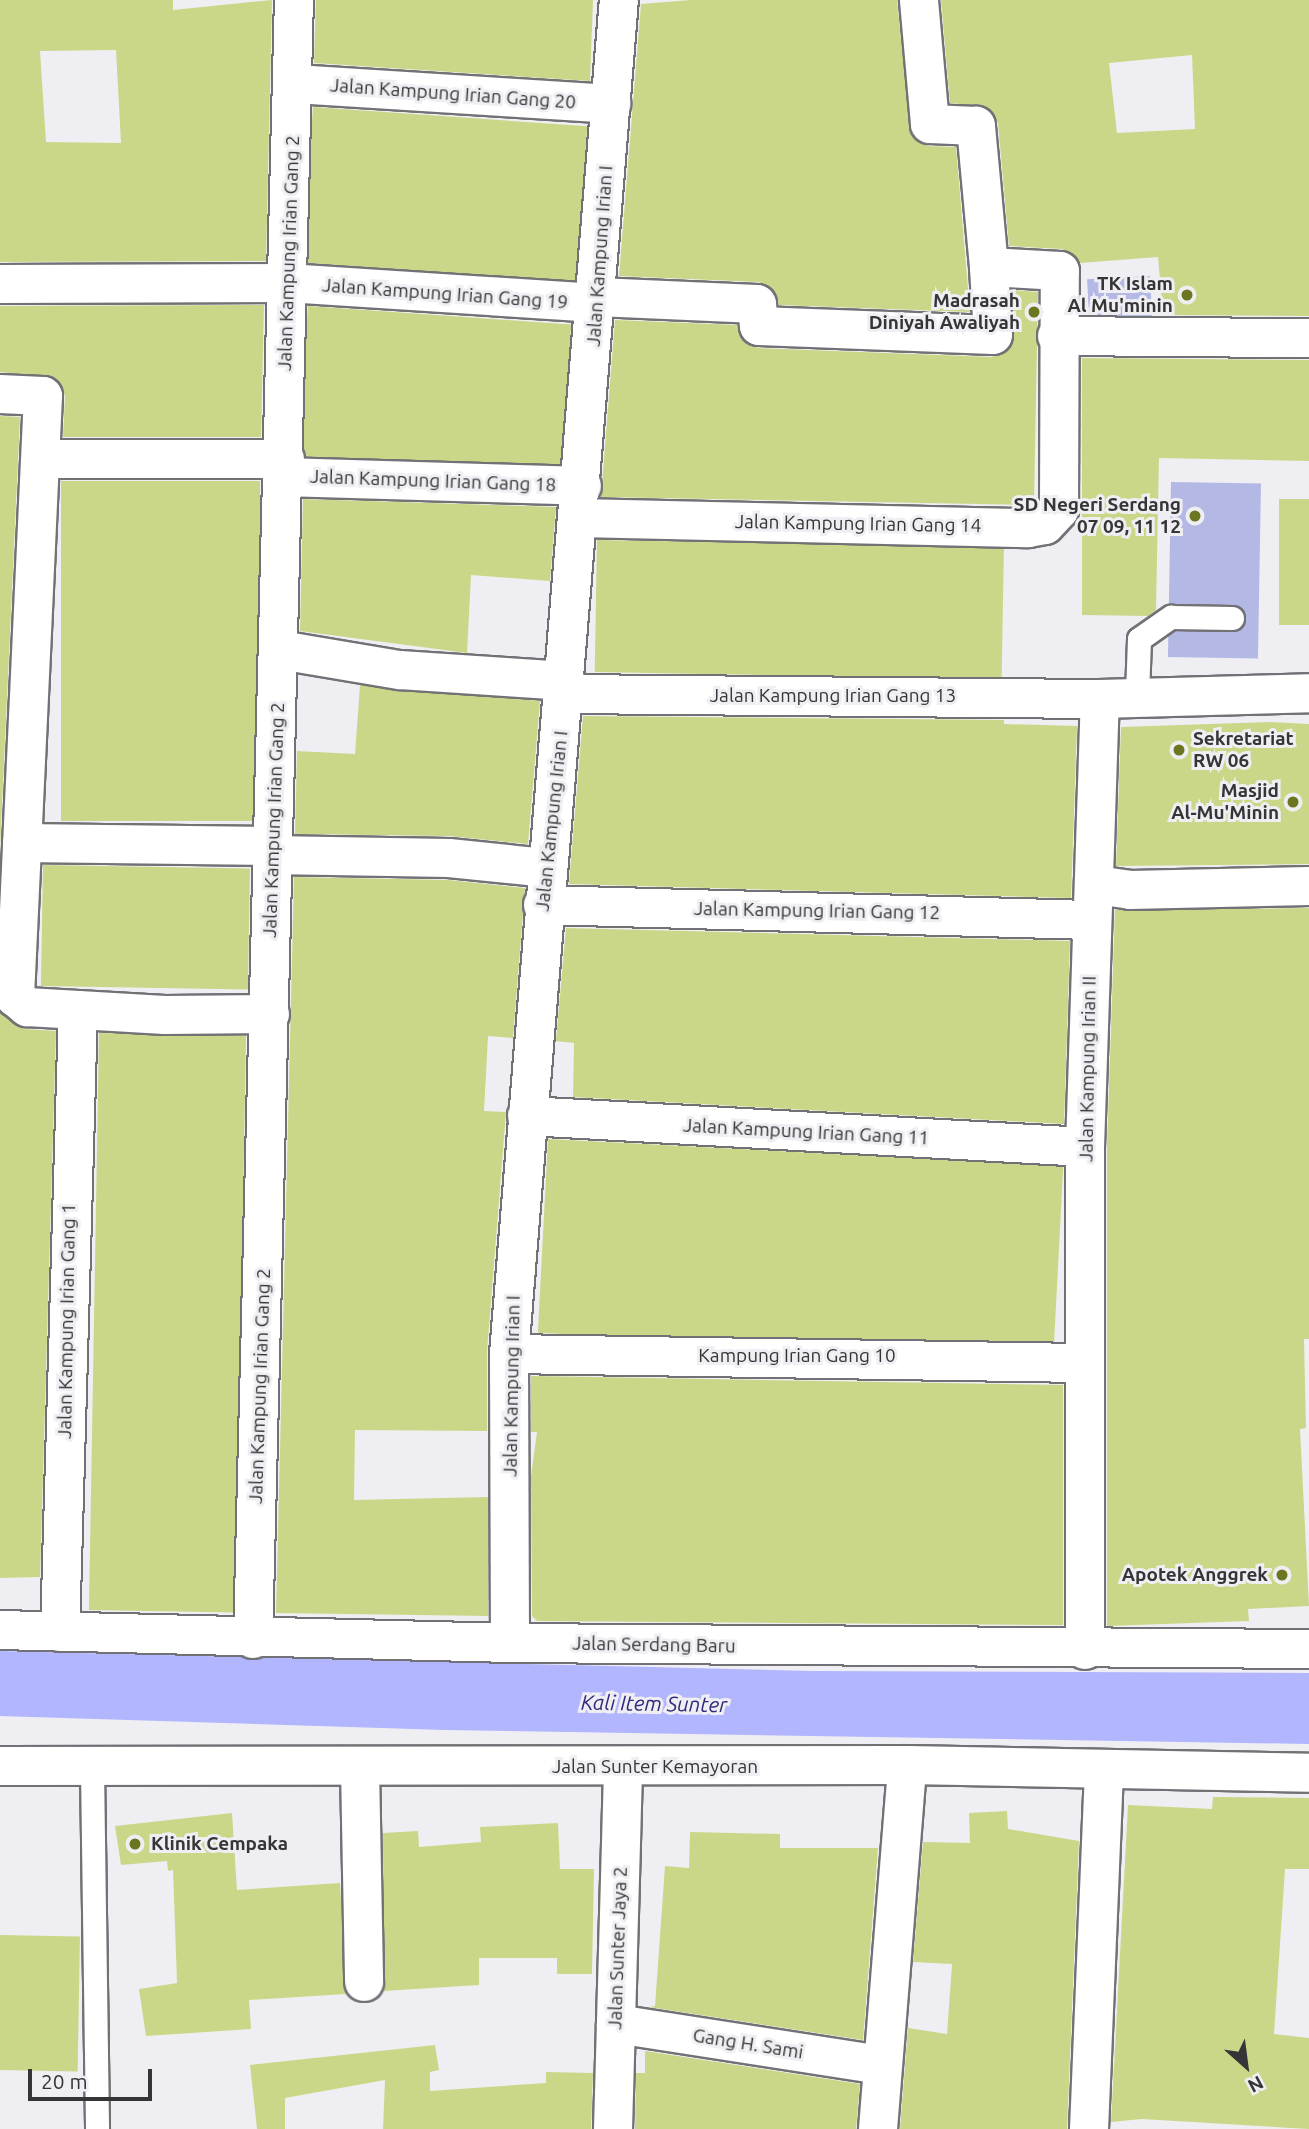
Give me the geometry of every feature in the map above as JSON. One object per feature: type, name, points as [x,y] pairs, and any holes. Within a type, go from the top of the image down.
[{"type":"street","name":"Jalan Kampung Irian Gang 2","points":[[253,1639],[272,850],[285,468],[294,0]]},
{"type":"street","name":"Jalan Kampung Irian I","points":[[510,1643],[509,1354],[527,1116],[538,877],[590,302],[603,103],[619,0]]},
{"type":"street","points":[[919,0],[930,124],[976,126],[989,267]]},
{"type":"street","name":"Jalan Kampung Irian Gang 20","points":[[294,84],[603,103]]},
{"type":"street","name":"Jalan Kampung Irian Gang 14","points":[[573,494],[1045,525],[1059,510],[1057,336],[1060,271],[989,267]]},
{"type":"street","name":"Jalan Kampung Irian Gang 19","points":[[0,284],[287,284],[590,302],[757,304],[760,326],[993,335],[989,267]]},
{"type":"street","points":[[1057,336],[1309,338]]},
{"type":"street","points":[[0,394],[43,396],[43,459],[14,722],[22,844],[15,997],[27,1007],[270,1014]]},
{"type":"street","name":"Jalan Kampung Irian Gang 18","points":[[43,459],[285,468],[573,494]]},
{"type":"street","name":"Jalan Kampung Irian Gang 13","points":[[280,650],[400,670],[557,684],[1100,699]]},
{"type":"street","points":[[1100,699],[1137,694],[1309,693]]},
{"type":"street","name":"Jalan Kampung Irian II","points":[[1086,1650],[1085,1147],[1100,699]]},
{"type":"street","name":"Jalan Kampung Irian Gang 12","points":[[22,844],[272,850],[449,858],[538,877],[1094,903],[1130,890],[1309,886]]},
{"type":"street","name":"Jalan Kampung Irian Gang 1","points":[[60,1632],[78,1010]]},
{"type":"street","name":"Jalan Kampung Irian Gang 11","points":[[527,1116],[1085,1147]]},
{"type":"street","name":"Kampung Irian Gang 10","points":[[509,1354],[1085,1363]]},
{"type":"street","name":"Jalan Serdang Baru","points":[[0,1630],[253,1639],[510,1643],[1086,1650],[1309,1649]]},
{"type":"street","points":[[878,2129],[880,2065],[907,1765]]},
{"type":"street","name":"Jalan Sunter Kemayoran","points":[[0,1766],[360,1768],[907,1765],[1309,1773]]},
{"type":"street","name":"Jalan Sunter Jaya 2","points":[[613,2129],[623,1767]]},
{"type":"street","points":[[360,1768],[364,1982]]},
{"type":"street","points":[[1089,2129],[1104,1770]]},
{"type":"street","name":"Gang H. Sami","points":[[616,2024],[880,2065]]},
{"type":"lane","points":[[1137,694],[1139,639],[1171,617],[1232,618]]},
{"type":"lane","points":[[92,1768],[97,2129]]},
{"type":"shaded area","points":[[1150,276],[1152,319],[1089,322],[1087,279]]},
{"type":"shaded area","points":[[1171,482],[1261,484],[1258,659],[1168,657]]},
{"type":"shaded area","points":[[0,1651],[813,1671],[1309,1673],[1309,1744],[445,1730],[0,1716]]},
{"type":"building","points":[[0,0],[173,0],[173,10],[272,0],[266,261],[0,262]],"holes":[[[116,50],[121,143],[46,142],[40,51]]]},
{"type":"building","points":[[316,0],[593,0],[590,81],[314,63]]},
{"type":"building","points":[[691,0],[897,0],[911,135],[928,146],[956,147],[970,312],[779,305],[775,292],[759,282],[619,276],[641,4]]},
{"type":"building","points":[[941,0],[1309,0],[1309,316],[1163,315],[1158,257],[1080,263],[1062,249],[1009,246],[998,123],[986,107],[950,103]],"holes":[[[1192,55],[1195,129],[1117,133],[1109,63]]]},
{"type":"building","points":[[313,107],[587,126],[576,282],[302,263]]},
{"type":"building","points":[[1012,290],[1038,292],[1034,505],[601,497],[615,320],[737,325],[741,338],[758,348],[992,357],[1012,345]]},
{"type":"building","points":[[264,305],[261,437],[63,437],[65,396],[55,378],[0,372],[0,306]]},
{"type":"building","points":[[308,306],[571,324],[561,474],[298,456]]},
{"type":"building","points":[[1082,358],[1309,360],[1309,461],[1159,458],[1156,610],[1148,616],[1082,615]]},
{"type":"building","points":[[0,416],[20,417],[0,849]]},
{"type":"building","points":[[61,481],[260,481],[260,821],[61,821]]},
{"type":"building","points":[[303,499],[556,507],[550,581],[471,575],[467,653],[300,631]]},
{"type":"building","points":[[1279,499],[1309,499],[1309,625],[1279,625]]},
{"type":"building","points":[[597,540],[1004,547],[1002,679],[595,672]]},
{"type":"building","points":[[360,685],[540,701],[528,844],[449,836],[295,834],[297,751],[355,754]]},
{"type":"building","points":[[583,716],[1004,720],[1004,724],[1077,726],[1071,898],[569,884]]},
{"type":"building","points":[[1269,722],[1309,724],[1309,864],[1116,866],[1121,727]]},
{"type":"building","points":[[43,865],[250,869],[248,990],[41,986]]},
{"type":"building","points":[[294,877],[448,880],[525,888],[513,1038],[488,1036],[484,1111],[506,1112],[487,1352],[487,1431],[355,1430],[354,1500],[488,1497],[488,1616],[276,1613]]},
{"type":"building","points":[[1309,908],[1309,1339],[1304,1339],[1306,1428],[1300,1429],[1309,1606],[1248,1609],[1249,1621],[1107,1626],[1107,1147],[1115,910]]},
{"type":"building","points":[[566,928],[1070,941],[1064,1124],[573,1097],[574,1043],[556,1041]]},
{"type":"building","points":[[0,1013],[25,1029],[56,1031],[40,1577],[0,1578]]},
{"type":"building","points":[[99,1033],[246,1036],[236,1612],[89,1610]]},
{"type":"building","points":[[548,1139],[1063,1166],[1053,1360],[538,1333]]},
{"type":"building","points":[[531,1376],[1063,1385],[1063,1625],[537,1621],[532,1616],[531,1476],[537,1432],[531,1432]]},
{"type":"building","points":[[1213,1797],[1309,1798],[1309,1869],[1285,1869],[1274,2034],[1309,2038],[1309,2129],[1142,2119],[1111,2122],[1128,1805],[1212,1809]]},
{"type":"building","points":[[1007,1811],[1008,1829],[1079,1841],[1067,2129],[900,2129],[908,2028],[947,2034],[952,1964],[913,1962],[923,1842],[970,1843],[969,1813]]},
{"type":"building","points":[[232,1813],[237,1890],[340,1883],[346,1994],[249,2000],[251,2029],[146,2036],[139,1989],[177,1983],[173,1870],[168,1871],[167,1861],[121,1865],[115,1826]]},
{"type":"building","points":[[558,1823],[560,1869],[594,1869],[592,1974],[557,1974],[557,1958],[479,1958],[479,1985],[384,1991],[383,1833],[418,1831],[419,1847],[481,1842],[480,1827]]},
{"type":"building","points":[[690,1832],[780,1834],[780,1848],[878,1848],[863,2040],[649,2007],[655,2006],[665,1866],[689,1868]]},
{"type":"building","points":[[0,1935],[80,1936],[78,2071],[0,2070]]},
{"type":"building","points":[[435,2045],[439,2070],[430,2072],[430,2091],[546,2083],[546,2072],[593,2073],[591,2129],[383,2129],[385,2080],[285,2098],[285,2129],[257,2129],[250,2065]]},
{"type":"building","points":[[645,2051],[860,2084],[856,2129],[635,2129],[636,2073],[645,2073]]},
{"type":"place","name":"TK Islam Al Mu'minin","points":[[1187,295]]},
{"type":"place","name":"Madrasah Diniyah Awaliyah","points":[[1034,312]]},
{"type":"place","name":"SD Negeri Serdang 07 09, 11 12","points":[[1195,516]]},
{"type":"place","name":"Sekretariat RW 06","points":[[1179,750]]},
{"type":"place","name":"Masjid Al-Mu'Minin","points":[[1293,802]]},
{"type":"place","name":"Apotek Anggrek","points":[[1282,1575]]},
{"type":"place","name":"Klinik Cempaka","points":[[135,1844]]},
{"type":"water label","name":"Kali Item Sunter","points":[[654,1703]]}]
